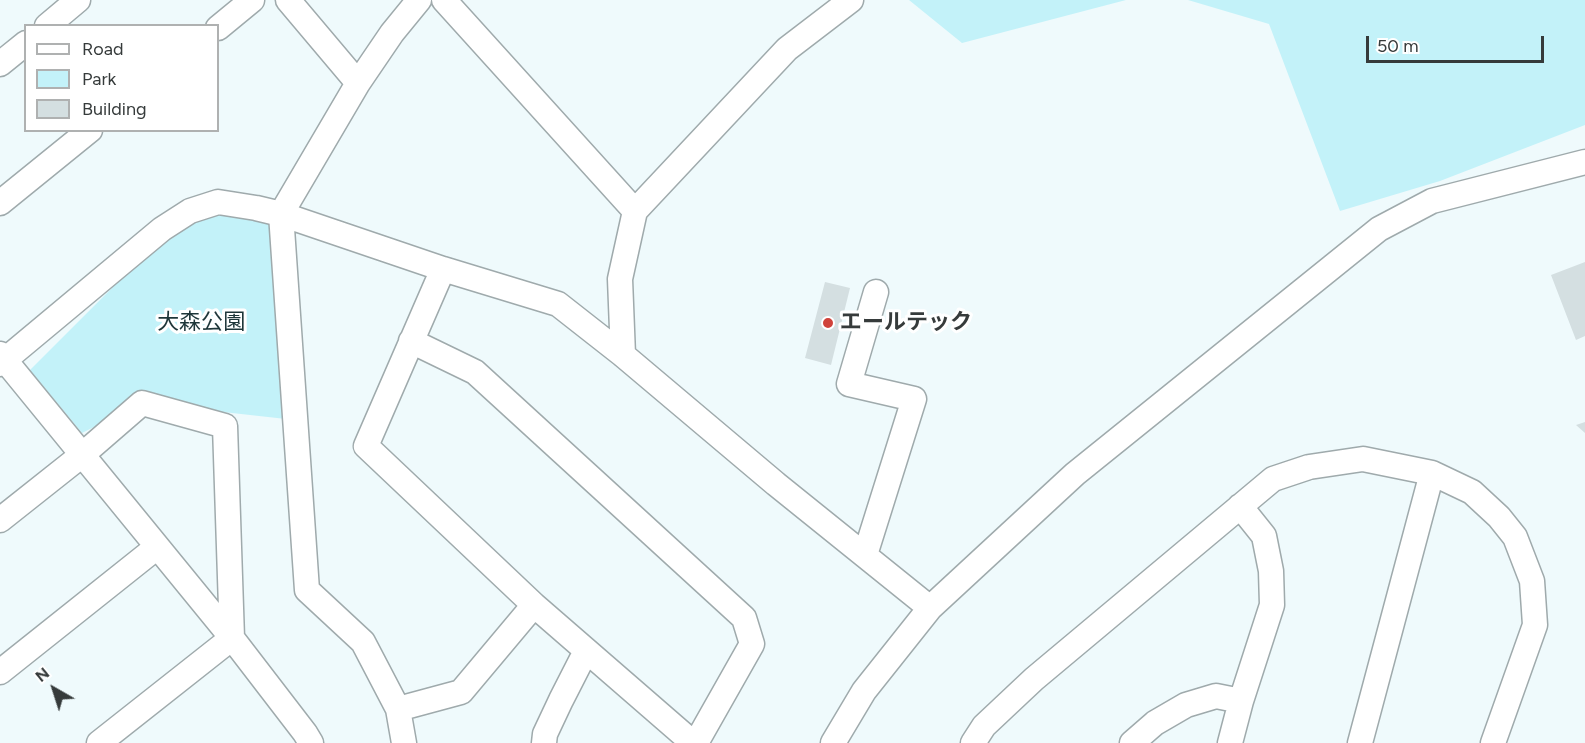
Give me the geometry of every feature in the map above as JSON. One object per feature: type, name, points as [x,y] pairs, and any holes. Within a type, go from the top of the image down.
[{"type":"street","points":[[49,24],[78,0]]},
{"type":"street","points":[[219,27],[252,0]]},
{"type":"street","points":[[288,0],[358,83]]},
{"type":"street","points":[[404,743],[398,709],[363,642],[307,590],[281,214],[358,83],[392,33],[419,0]]},
{"type":"street","points":[[444,0],[635,211]]},
{"type":"street","points":[[623,355],[620,279],[635,211],[787,49],[851,0]]},
{"type":"street","points":[[0,64],[24,45]]},
{"type":"street","points":[[0,203],[88,132]]},
{"type":"street","points":[[833,743],[864,691],[930,608],[1075,474],[1379,229],[1432,201],[1585,162]]},
{"type":"street","points":[[303,740],[232,638],[2,359],[162,229],[190,211],[218,202],[256,207],[281,214],[443,269],[558,304],[930,608]]},
{"type":"street","points":[[411,341],[475,372],[744,618],[752,644],[695,743],[534,605],[366,446],[411,341],[443,269]]},
{"type":"street","points":[[866,555],[914,399],[849,384],[876,292]]},
{"type":"street","points":[[0,520],[142,403],[225,426],[232,638]]},
{"type":"street","points":[[973,743],[984,726],[1034,679],[1273,479],[1309,467],[1363,459],[1432,473],[1472,492],[1499,517],[1515,537],[1532,581],[1535,625],[1492,743]]},
{"type":"street","points":[[1360,743],[1432,473]]},
{"type":"street","points":[[1230,743],[1241,700],[1272,605],[1271,570],[1264,536],[1240,506]]},
{"type":"street","points":[[0,672],[157,547]]},
{"type":"street","points":[[398,709],[461,692],[534,605]]},
{"type":"street","points":[[99,743],[232,638]]},
{"type":"street","points":[[544,743],[545,734],[586,651]]},
{"type":"street","points":[[1132,743],[1155,723],[1186,705],[1216,696],[1241,700]]},
{"type":"green space","points":[[909,0],[1126,0],[962,43]]},
{"type":"green space","points":[[1188,0],[1585,0],[1585,125],[1440,181],[1340,211],[1269,24]]},
{"type":"green space","name":"大森公園","points":[[218,202],[281,214],[295,420],[142,403],[82,433],[30,370],[183,217]]},
{"type":"building","points":[[1585,262],[1585,336],[1576,340],[1551,275]]},
{"type":"building","name":"エールテック","points":[[825,282],[850,288],[831,365],[805,358]]},
{"type":"building","points":[[1585,422],[1585,433],[1576,425]]},
{"type":"place","name":"エールテック","points":[[828,323]]}]
